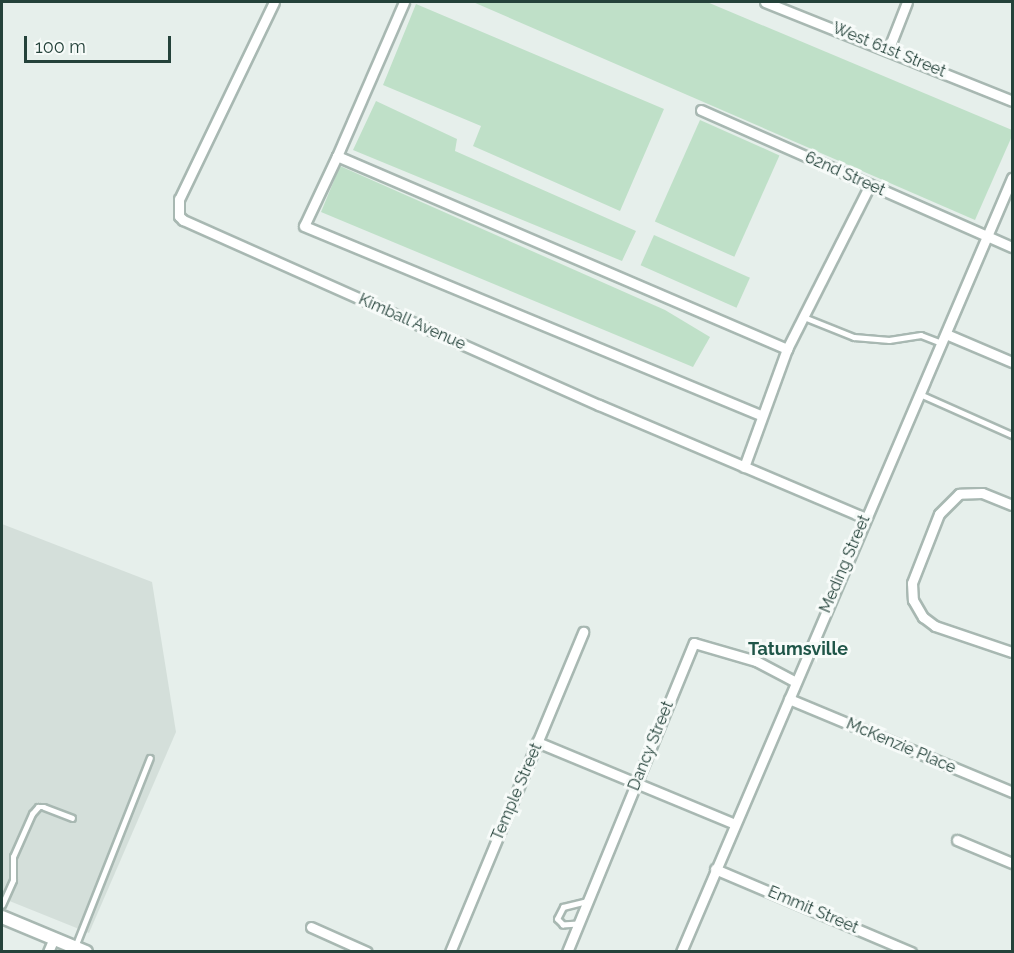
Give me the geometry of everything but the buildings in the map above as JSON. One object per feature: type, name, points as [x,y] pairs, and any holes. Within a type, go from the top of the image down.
[{"type":"street","name":"Kimball Avenue","points":[[274,2],[178,199],[179,216],[183,220],[865,518]]},
{"type":"street","points":[[404,2],[304,226],[761,415]]},
{"type":"street","name":"West 61st Street","points":[[765,2],[889,48],[1012,101]]},
{"type":"street","points":[[889,48],[907,2]]},
{"type":"street","name":"62nd Street","points":[[701,111],[1012,247]]},
{"type":"street","points":[[337,156],[787,349]]},
{"type":"street","name":"Meding Street","points":[[681,951],[733,823],[989,238],[1012,178]]},
{"type":"street","points":[[744,467],[761,415],[787,349],[870,185]]},
{"type":"street","points":[[944,339],[1012,362]]},
{"type":"street","points":[[1012,505],[982,493],[959,494],[939,514],[917,565],[912,583],[913,600],[922,617],[935,626],[1012,652]]},
{"type":"street","name":"Temple Street","points":[[450,951],[583,632]]},
{"type":"street","name":"Dancy Street","points":[[567,951],[694,643],[756,661],[796,682]]},
{"type":"street","name":"McKenzie Place","points":[[789,699],[1012,792]]},
{"type":"street","points":[[537,742],[733,823]]},
{"type":"street","points":[[957,840],[1012,863]]},
{"type":"street","name":"Emmit Street","points":[[715,869],[911,951]]},
{"type":"street","points":[[2,917],[81,949]]},
{"type":"street","points":[[311,927],[367,951]]},
{"type":"street","points":[[48,951],[54,938]]},
{"type":"lane","points":[[803,317],[854,337],[882,340],[921,335],[944,339]]},
{"type":"lane","points":[[920,394],[1012,435]]},
{"type":"lane","points":[[81,949],[150,758]]},
{"type":"lane","points":[[2,905],[4,892],[13,880],[13,857],[38,807],[72,819]]},
{"type":"lane","points":[[578,924],[563,925],[557,919],[563,907],[587,902]]},
{"type":"shaded area","points":[[2,524],[152,582],[176,732],[89,933],[2,898]]},
{"type":"green space","points":[[473,2],[707,2],[1012,130],[1012,136],[975,220]]},
{"type":"green space","points":[[416,4],[664,109],[620,211],[473,146],[481,126],[383,85]]},
{"type":"green space","points":[[376,101],[457,139],[455,151],[636,231],[622,261],[353,150]]},
{"type":"green space","points":[[700,120],[779,155],[734,257],[655,221]]},
{"type":"green space","points":[[340,166],[665,310],[710,337],[693,367],[321,212]]},
{"type":"green space","points":[[654,235],[750,278],[736,308],[641,265]]},
{"type":"district","name":"Tatumsville","points":[[798,649]]}]
